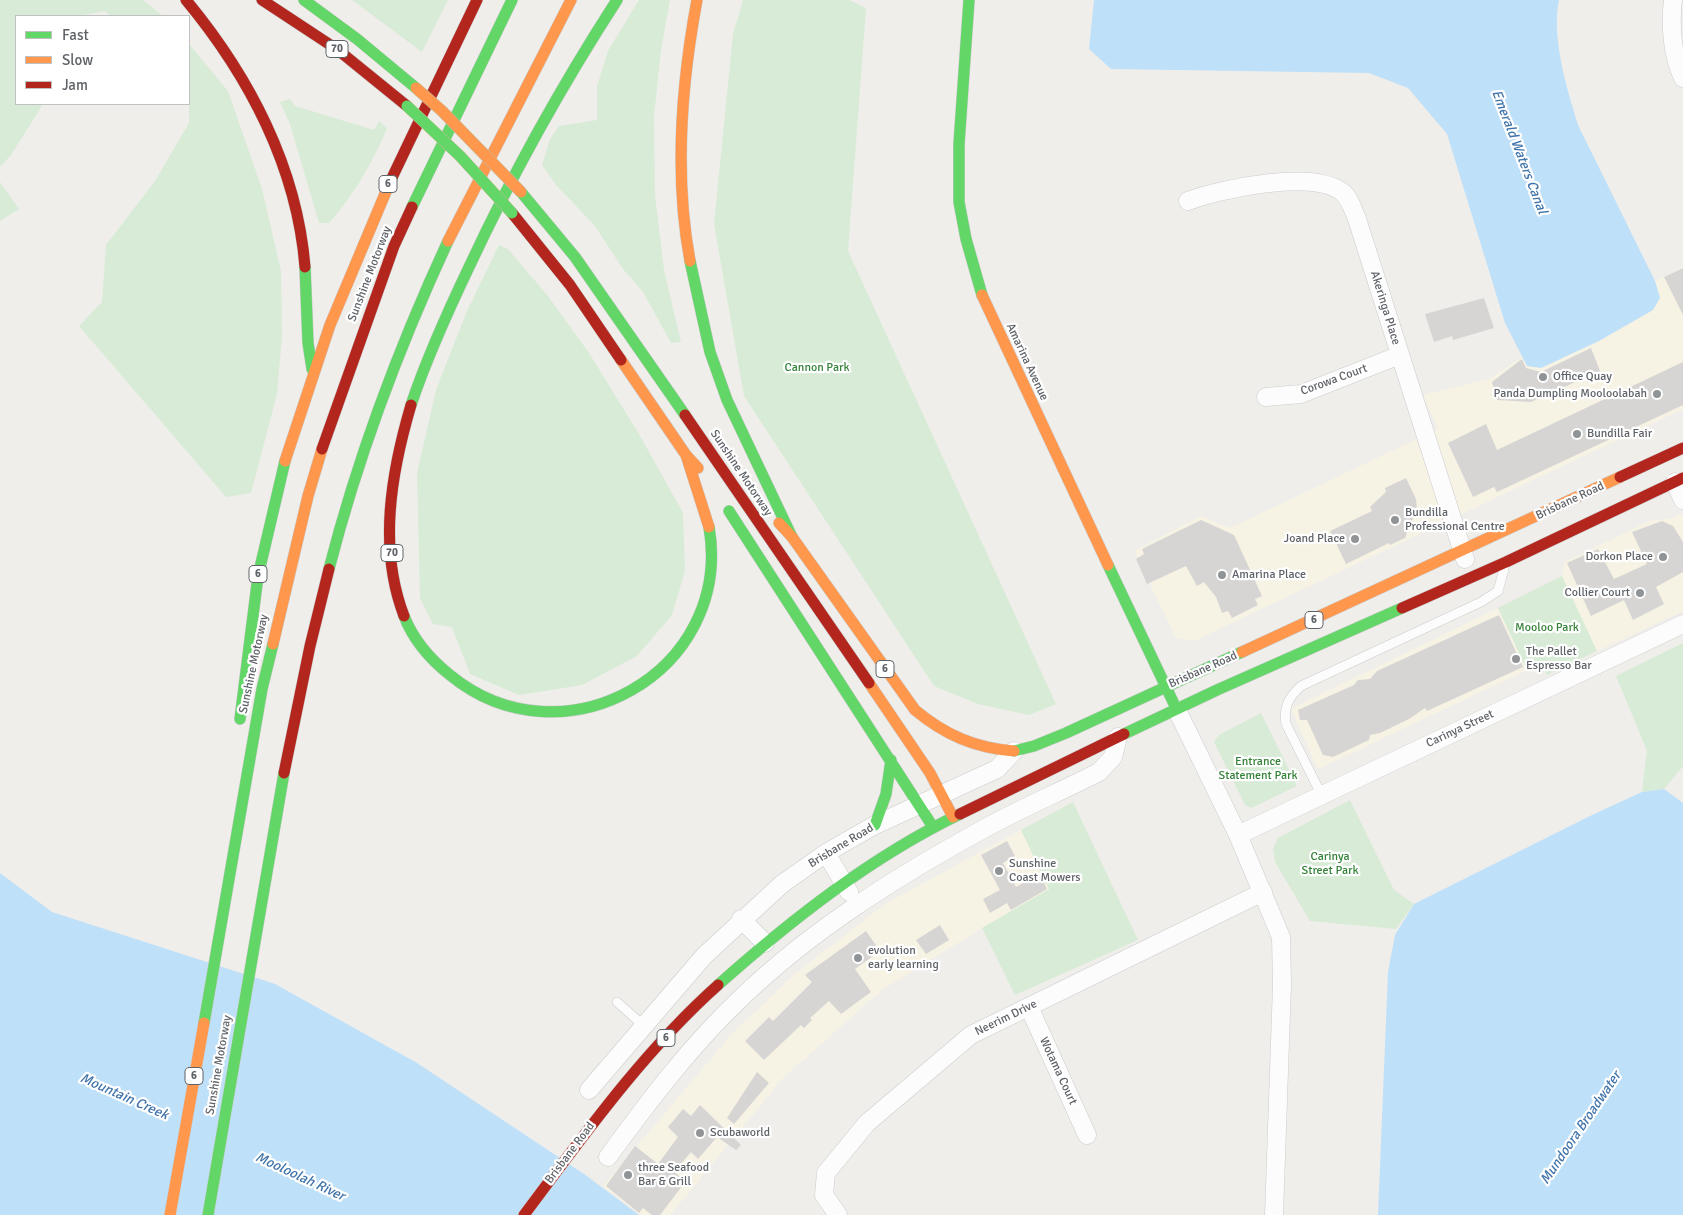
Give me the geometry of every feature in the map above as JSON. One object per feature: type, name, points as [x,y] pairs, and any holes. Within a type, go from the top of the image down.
[{"type":"main road","points":[[186,0],[215,36],[249,87],[280,156],[301,236],[307,289],[307,348],[313,373]]},
{"type":"main road","name":"70","points":[[262,0],[338,50],[407,106],[460,156],[512,213],[570,285],[686,455],[690,472],[707,516],[711,542],[708,590],[700,615],[687,638],[662,668],[626,696],[606,705],[578,712],[534,713],[507,707],[485,699],[448,675],[426,652],[411,630],[400,604],[393,573],[390,531],[395,465],[403,435],[443,323],[485,230],[553,102],[617,0]]},
{"type":"main road","name":"Sunshine Motorway","points":[[304,0],[357,39],[442,111],[521,192],[597,288],[930,773],[953,817]]},
{"type":"main road","name":"6","points":[[238,736],[256,583],[282,474],[313,373],[335,311],[382,198],[412,131],[477,0]]},
{"type":"main road","name":"Sunshine Motorway","points":[[170,1215],[262,689],[280,605],[308,496],[332,417],[394,246],[434,159],[512,0]]},
{"type":"main road","name":"Sunshine Motorway","points":[[208,1215],[254,944],[308,650],[320,597],[368,435],[421,300],[459,216],[571,0]]},
{"type":"main road","points":[[697,0],[686,65],[682,107],[681,170],[685,231],[693,282],[703,326],[727,398],[792,537]]},
{"type":"main road","name":"Amarina Avenue","points":[[964,1],[958,176],[966,239],[974,272],[983,300],[1004,348],[1177,710]]},
{"type":"main road","points":[[597,288],[622,308],[702,419]]},
{"type":"main road","name":"Brisbane Road","points":[[1014,751],[1044,743],[1683,448]]},
{"type":"main road","points":[[686,455],[708,480]]},
{"type":"main road","name":"Brisbane Road","points":[[524,1215],[611,1100],[663,1041],[709,993],[765,943],[844,884],[933,827],[1118,737],[1506,562],[1679,480]]},
{"type":"main road","name":"6","points":[[760,499],[792,537],[915,710],[941,730],[969,744],[984,749],[1014,751]]},
{"type":"main road","points":[[723,503],[933,827]]},
{"type":"main road","name":"6","points":[[239,754],[246,779]]},
{"type":"main road","points":[[875,825],[886,794],[891,760]]},
{"type":"street","points":[[1673,0],[1671,16],[1676,64],[1683,78]]},
{"type":"street","name":"Akeringa Place","points":[[1188,201],[1220,190],[1276,183],[1324,184],[1343,193],[1357,219],[1461,551],[1474,576]]},
{"type":"street","name":"Corowa Court","points":[[1266,397],[1301,394],[1400,355]]},
{"type":"street","points":[[1679,480],[1683,500]]},
{"type":"street","name":"Carinya Street","points":[[1238,835],[1683,624]]},
{"type":"street","points":[[1177,710],[1238,835],[1264,892],[1281,937],[1282,985],[1274,1215]]},
{"type":"street","points":[[608,1157],[679,1066],[741,998],[800,947],[857,905],[982,830],[1099,772],[1113,757],[1118,737]]},
{"type":"street","name":"Brisbane Road","points":[[589,1090],[642,1025],[704,956],[782,884],[826,853],[875,825],[942,796],[997,769],[1014,751]]},
{"type":"street","points":[[826,853],[857,905]]},
{"type":"street","name":"Neerim Drive","points":[[838,1215],[824,1196],[826,1173],[867,1123],[970,1035],[1264,892]]},
{"type":"street","points":[[741,920],[765,943]]},
{"type":"street","name":"Wotama Court","points":[[1029,1007],[1087,1135]]},
{"type":"lane","points":[[1321,794],[1286,724],[1284,713],[1288,700],[1301,686],[1481,602],[1498,591],[1506,562]]},
{"type":"lane","points":[[617,1002],[642,1025]]},
{"type":"shaded area","points":[[1683,267],[1683,409],[1194,641],[1176,638],[1134,551],[1201,516],[1230,528],[1438,429],[1423,395],[1489,379],[1522,357],[1527,366],[1660,298],[1655,281]]},
{"type":"shaded area","points":[[1683,513],[1683,611],[1597,651],[1562,576],[1565,562],[1649,521],[1673,518]]},
{"type":"shaded area","points":[[1498,608],[1527,670],[1318,769],[1291,709]]},
{"type":"shaded area","points":[[1021,830],[1050,889],[982,928],[882,990],[783,1078],[670,1215],[641,1215],[603,1186],[732,1034],[796,973],[885,904]]},
{"type":"green space","points":[[0,0],[143,0],[162,15],[110,15],[105,11],[83,15],[15,15],[15,105],[42,105],[11,155],[0,167]]},
{"type":"green space","points":[[352,0],[448,0],[422,52]]},
{"type":"green space","points":[[639,0],[670,0],[661,50],[654,116],[655,195],[664,270],[681,342],[671,343],[643,292],[623,269],[595,226],[557,186],[542,165],[550,139],[559,126],[597,120],[597,86],[608,51]]},
{"type":"green space","name":"Cannon Park","points":[[743,0],[849,0],[866,8],[848,251],[1056,704],[1029,715],[978,704],[934,686],[744,396],[714,224],[733,34]]},
{"type":"green space","points":[[190,45],[228,91],[262,189],[281,271],[282,336],[277,394],[251,493],[226,497],[79,326],[102,302],[106,245],[155,181],[189,123]]},
{"type":"green space","points":[[290,99],[295,106],[374,130],[379,121],[387,128],[362,178],[329,223],[319,223],[290,124],[280,102]]},
{"type":"green space","points":[[0,182],[19,209],[0,221]]},
{"type":"green space","points":[[499,245],[508,249],[548,296],[589,353],[639,434],[683,513],[685,571],[672,615],[637,656],[582,685],[519,695],[470,674],[452,627],[433,624],[420,598],[417,473],[436,390],[467,311]]},
{"type":"green space","name":"Mooloo Park","points":[[1562,576],[1597,651],[1547,675],[1541,664],[1527,670],[1498,608]]},
{"type":"green space","points":[[1683,643],[1683,766],[1664,789],[1642,792],[1647,751],[1616,676]]},
{"type":"green space","name":"Entrance Statement Park","points":[[1261,713],[1297,786],[1251,808],[1245,805],[1214,742],[1219,735]]},
{"type":"green space","name":"Carinya Street Park","points":[[1350,800],[1394,890],[1414,904],[1396,929],[1310,921],[1275,862],[1273,849],[1278,838]]},
{"type":"green space","points":[[1073,802],[1138,940],[1015,995],[982,928],[1049,889],[1021,830]]},
{"type":"water","name":"Emerald Waters Canal","points":[[1094,0],[1559,0],[1557,30],[1561,63],[1578,125],[1655,281],[1660,298],[1653,310],[1599,341],[1541,368],[1527,366],[1505,323],[1447,134],[1408,88],[1369,73],[1111,69],[1089,49]]},
{"type":"water","name":"Mundoora Broadwater","points":[[1664,789],[1683,803],[1683,1215],[1378,1215],[1388,972],[1395,935],[1414,904],[1642,792]]},
{"type":"water","points":[[0,873],[52,912],[275,984],[417,1063],[584,1174],[639,1215],[0,1215]]},
{"type":"building","points":[[1683,268],[1683,315],[1664,277]]},
{"type":"building","points":[[1484,298],[1494,328],[1453,340],[1452,336],[1434,342],[1425,314]]},
{"type":"building","name":"Office Quay","points":[[1591,348],[1600,371],[1531,402],[1497,400],[1492,382],[1522,359],[1526,368],[1541,372]]},
{"type":"building","name":"Bundilla Fair","points":[[1683,362],[1683,405],[1497,492],[1494,487],[1473,497],[1448,443],[1486,424],[1497,450]]},
{"type":"building","points":[[1406,478],[1416,499],[1417,509],[1405,538],[1390,545],[1389,543],[1346,564],[1330,531],[1372,511],[1370,507],[1386,492],[1385,488]]},
{"type":"building","name":"Amarina Place","points":[[1201,520],[1234,535],[1262,596],[1255,599],[1258,605],[1232,618],[1228,611],[1222,613],[1216,597],[1204,582],[1197,586],[1186,566],[1147,584],[1136,559],[1144,554],[1142,549]]},
{"type":"building","points":[[1662,521],[1673,526],[1683,542],[1683,572],[1656,587],[1664,604],[1633,620],[1624,600],[1591,616],[1567,563],[1598,549],[1614,579],[1647,564],[1632,532]]},
{"type":"building","points":[[1499,615],[1523,667],[1427,711],[1425,708],[1409,719],[1380,733],[1370,735],[1369,740],[1333,757],[1323,755],[1307,720],[1300,720],[1298,710],[1354,685],[1358,680],[1370,679],[1377,671]]},
{"type":"building","points":[[1007,841],[1015,856],[1003,863],[1016,887],[1040,874],[1047,889],[1011,910],[1007,903],[990,913],[983,899],[1000,890],[981,855]]},
{"type":"building","points":[[940,925],[949,940],[926,954],[916,940]]},
{"type":"building","points":[[866,931],[880,951],[855,969],[871,992],[841,1014],[829,1001],[810,1018],[812,1020],[804,1028],[801,1025],[764,1060],[745,1041],[769,1017],[773,1021],[812,982],[805,975]]},
{"type":"building","points":[[757,1072],[769,1083],[734,1124],[727,1118]]},
{"type":"building","points":[[700,1105],[741,1145],[736,1150],[717,1137],[698,1159],[691,1152],[674,1172],[686,1181],[660,1215],[652,1215],[643,1208],[639,1213],[606,1186],[635,1146],[658,1164],[678,1137],[668,1127],[683,1109],[691,1116]]},
{"type":"traffic: fast","points":[[304,0],[357,39],[416,88]]},
{"type":"traffic: fast","points":[[412,207],[512,0]]},
{"type":"traffic: fast","points":[[411,405],[446,317],[503,197],[577,64],[617,0]]},
{"type":"traffic: fast","points":[[969,0],[959,144],[959,202],[966,239],[982,295]]},
{"type":"traffic: fast","points":[[407,106],[460,156],[512,213]]},
{"type":"traffic: fast","points":[[521,192],[575,257],[685,415]]},
{"type":"traffic: fast","points":[[329,569],[353,485],[381,402],[413,321],[448,241]]},
{"type":"traffic: fast","points":[[690,261],[710,352],[727,400],[792,537]]},
{"type":"traffic: fast","points":[[305,267],[308,343],[312,369]]},
{"type":"traffic: fast","points":[[240,719],[258,576],[285,461]]},
{"type":"traffic: fast","points":[[729,511],[933,827]]},
{"type":"traffic: fast","points":[[404,616],[418,641],[436,663],[450,675],[495,701],[542,711],[588,707],[631,690],[668,662],[695,624],[710,579],[709,527]]},
{"type":"traffic: fast","points":[[1108,565],[1175,706]]},
{"type":"traffic: fast","points":[[1124,734],[1217,690],[1402,608]]},
{"type":"traffic: fast","points":[[204,1023],[262,689],[273,644]]},
{"type":"traffic: fast","points":[[1014,751],[1034,746],[1066,733],[1242,652]]},
{"type":"traffic: fast","points":[[875,825],[886,794],[891,760]]},
{"type":"traffic: fast","points":[[208,1215],[284,773]]},
{"type":"traffic: fast","points":[[718,985],[774,937],[833,891],[895,850],[960,814]]},
{"type":"traffic: slow","points":[[448,241],[571,0]]},
{"type":"traffic: slow","points":[[690,261],[685,229],[681,163],[687,65],[697,0]]},
{"type":"traffic: slow","points":[[416,88],[442,111],[521,192]]},
{"type":"traffic: slow","points":[[285,461],[330,325],[390,182]]},
{"type":"traffic: slow","points":[[982,295],[1108,565]]},
{"type":"traffic: slow","points":[[621,360],[686,455],[698,468]]},
{"type":"traffic: slow","points":[[273,644],[308,496],[322,449]]},
{"type":"traffic: slow","points":[[686,455],[709,527]]},
{"type":"traffic: slow","points":[[1242,652],[1620,477]]},
{"type":"traffic: slow","points":[[779,523],[792,537],[915,710],[938,727],[961,739],[986,747],[1014,751]]},
{"type":"traffic: slow","points":[[869,683],[930,773],[953,817]]},
{"type":"traffic: slow","points":[[170,1215],[204,1023]]},
{"type":"traffic: jam","points":[[186,0],[230,60],[266,124],[292,194],[300,230],[305,267]]},
{"type":"traffic: jam","points":[[262,0],[338,50],[407,106]]},
{"type":"traffic: jam","points":[[390,182],[477,0]]},
{"type":"traffic: jam","points":[[322,449],[394,246],[412,207]]},
{"type":"traffic: jam","points":[[512,213],[570,285],[621,360]]},
{"type":"traffic: jam","points":[[404,616],[391,564],[390,510],[398,457],[411,405]]},
{"type":"traffic: jam","points":[[685,415],[869,683]]},
{"type":"traffic: jam","points":[[1620,477],[1683,448]]},
{"type":"traffic: jam","points":[[1402,608],[1506,562],[1683,478]]},
{"type":"traffic: jam","points":[[284,773],[310,646],[329,569]]},
{"type":"traffic: jam","points":[[960,814],[1124,734]]},
{"type":"traffic: jam","points":[[524,1215],[639,1066],[664,1038],[718,985]]},
{"type":"place","name":"Office Quay","points":[[1543,377]]},
{"type":"place","name":"Panda Dumpling Mooloolabah","points":[[1657,394]]},
{"type":"place","name":"Bundilla Fair","points":[[1577,434]]},
{"type":"place","name":"Bundilla Professional Centre","points":[[1395,520]]},
{"type":"place","name":"Joand Place","points":[[1355,539]]},
{"type":"place","name":"Dorkon Place","points":[[1663,557]]},
{"type":"place","name":"Amarina Place","points":[[1222,575]]},
{"type":"place","name":"Collier Court","points":[[1640,593]]},
{"type":"place","name":"The Pallet Espresso Bar","points":[[1516,659]]},
{"type":"place","name":"Sunshine Coast Mowers","points":[[999,871]]},
{"type":"place","name":"evolution early learning","points":[[858,958]]},
{"type":"place","name":"Scubaworld","points":[[700,1133]]},
{"type":"place","name":"three Seafood Bar & Grill","points":[[628,1175]]},
{"type":"water label","name":"Mountain Creek","points":[[124,1097]]},
{"type":"water label","name":"Mooloolah River","points":[[300,1177]]}]
